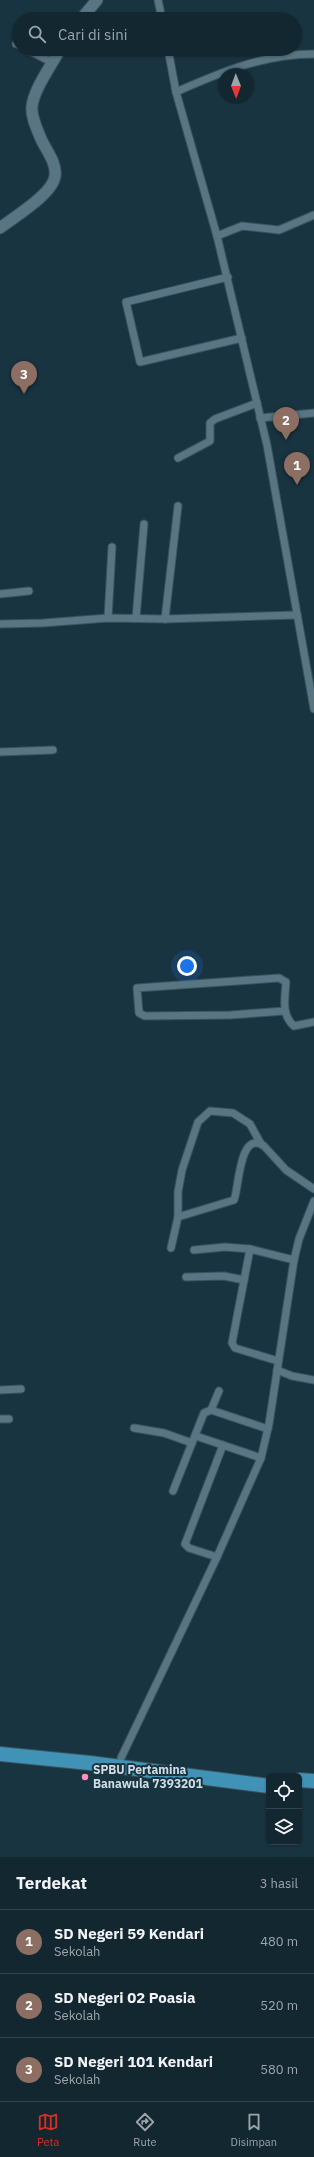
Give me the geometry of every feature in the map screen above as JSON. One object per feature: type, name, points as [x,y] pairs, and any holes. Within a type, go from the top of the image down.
[{"type":"highway","points":[[0,1746],[91,1758],[266,1786]]},
{"type":"highway","points":[[0,1754],[121,1758],[266,1777]]},
{"type":"highway","points":[[302,1780],[314,1781]]},
{"type":"highway","points":[[302,1790],[314,1791]]},
{"type":"street","points":[[87,12],[97,0]]},
{"type":"street","points":[[158,0],[161,12]]},
{"type":"street","points":[[302,55],[314,54]]},
{"type":"street","points":[[40,56],[53,63]]},
{"type":"street","points":[[0,228],[36,201],[52,184],[55,176],[50,156],[38,132],[31,109],[34,97],[56,56]]},
{"type":"street","points":[[169,56],[176,92],[228,277],[267,445],[314,709]]},
{"type":"street","points":[[176,92],[218,73],[251,62],[276,56]]},
{"type":"street","points":[[217,236],[242,226],[279,230],[314,215]]},
{"type":"street","points":[[228,277],[126,302],[140,362],[242,338]]},
{"type":"street","points":[[178,458],[210,441],[210,423],[215,418],[257,403]]},
{"type":"street","points":[[260,418],[314,412]]},
{"type":"street","points":[[165,619],[178,506]]},
{"type":"street","points":[[136,618],[144,524]]},
{"type":"street","points":[[108,618],[112,547]]},
{"type":"street","points":[[0,594],[29,591]]},
{"type":"street","points":[[0,624],[43,623],[108,618],[165,619],[297,616]]},
{"type":"street","points":[[0,752],[53,750]]},
{"type":"street","points":[[284,1011],[231,1015],[145,1016],[139,1013],[136,988],[279,978],[286,982],[284,1011],[288,1022],[294,1026],[314,1022]]},
{"type":"street","points":[[171,1248],[178,1217],[178,1192],[198,1122],[210,1111],[233,1113],[250,1124],[260,1144],[271,1153],[286,1170],[314,1189]]},
{"type":"street","points":[[178,1217],[234,1200],[240,1164],[246,1150],[253,1144],[260,1144]]},
{"type":"street","points":[[121,1758],[217,1557],[261,1458],[268,1429],[294,1260],[314,1201]]},
{"type":"street","points":[[194,1250],[225,1247],[250,1249],[294,1260]]},
{"type":"street","points":[[250,1249],[232,1345],[242,1351],[278,1361]]},
{"type":"street","points":[[186,1277],[224,1276],[244,1280]]},
{"type":"street","points":[[277,1370],[292,1376],[314,1380]]},
{"type":"street","points":[[0,1390],[21,1389]]},
{"type":"street","points":[[211,1410],[219,1391]]},
{"type":"street","points":[[173,1491],[204,1413],[211,1410],[268,1429]]},
{"type":"street","points":[[0,1419],[9,1419]]},
{"type":"street","points":[[134,1428],[155,1431],[192,1443]]},
{"type":"street","points":[[196,1436],[261,1458]]},
{"type":"street","points":[[217,1557],[189,1548],[185,1544],[223,1445]]},
{"type":"place","name":"SD Negeri 101 Kendari","points":[[24,394]]},
{"type":"place","name":"SD Negeri 02 Poasia","points":[[286,440]]},
{"type":"place","name":"SD Negeri 59 Kendari","points":[[297,485]]},
{"type":"place","name":"SPBU Pertamina Banawula 7393201","points":[[85,1777]]}]
